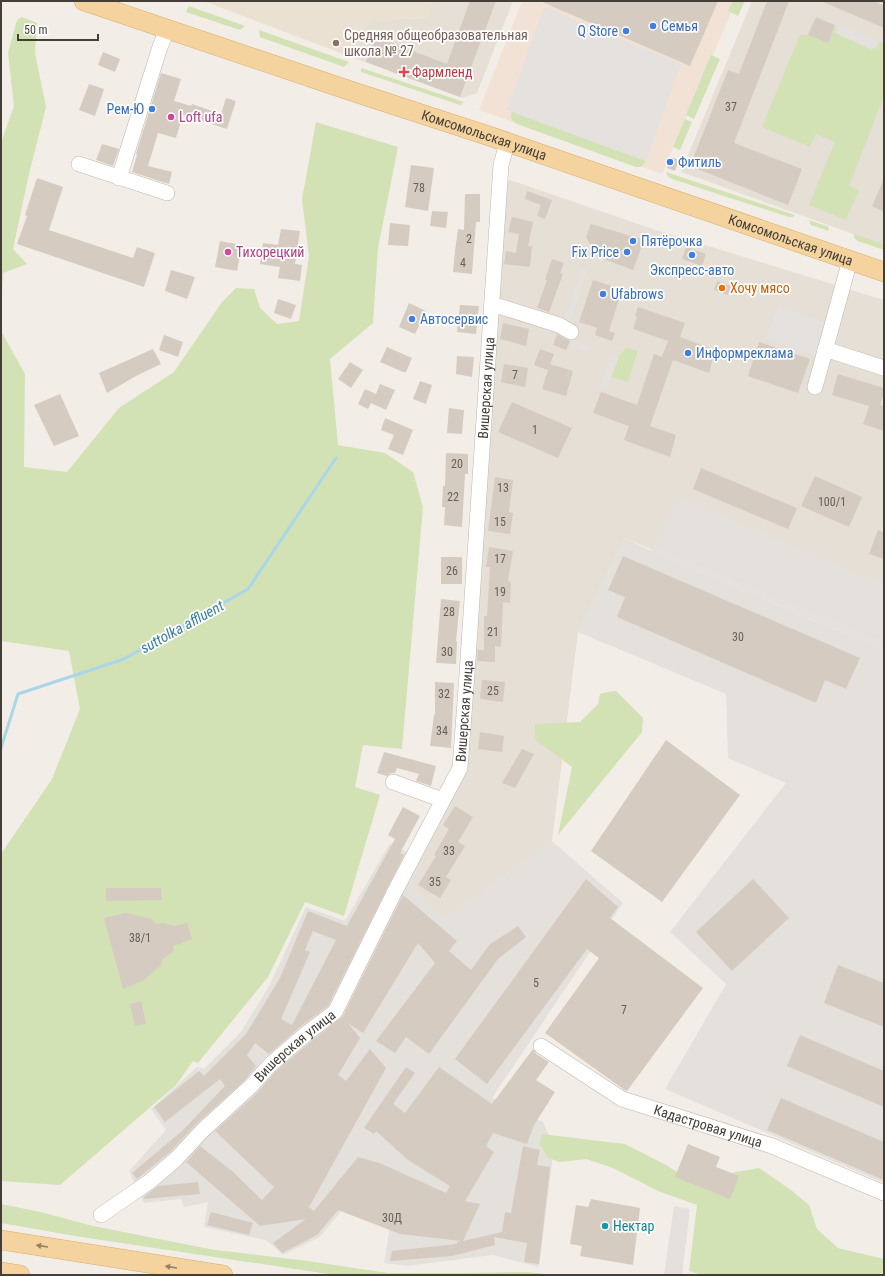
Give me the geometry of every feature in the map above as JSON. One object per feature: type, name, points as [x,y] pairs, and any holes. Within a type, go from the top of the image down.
[{"type":"main road","name":"Комсомольская улица","points":[[84,1],[507,143],[884,272]]},
{"type":"main road","points":[[1,1240],[223,1275]]},
{"type":"main road","points":[[1,1272],[20,1275]]},
{"type":"street","points":[[119,178],[167,29]]},
{"type":"street","name":"Вишерская улица","points":[[101,1215],[149,1182],[176,1159],[202,1132],[251,1086],[270,1065],[307,1033],[335,1012],[395,891],[460,768],[502,165],[507,143]]},
{"type":"street","points":[[79,164],[167,193]]},
{"type":"street","points":[[815,386],[850,260]]},
{"type":"street","points":[[492,304],[559,325],[571,332]]},
{"type":"street","points":[[825,349],[884,368]]},
{"type":"street","points":[[393,782],[443,800]]},
{"type":"street","name":"Кадастровая улица","points":[[541,1046],[622,1099],[772,1146],[884,1193]]},
{"type":"shaded area","name":"Средняя общеобразовательная школа № 27","points":[[203,1],[433,1],[427,18],[375,20],[363,28],[354,58]]},
{"type":"shaded area","points":[[433,1],[513,1],[477,93],[462,98],[354,58],[363,28],[374,20],[427,18]]},
{"type":"shaded area","points":[[522,1],[736,1],[662,174],[479,110]]},
{"type":"shaded area","points":[[752,1],[884,1],[884,245],[681,172]]},
{"type":"shaded area","points":[[544,7],[681,64],[646,161],[507,110]]},
{"type":"shaded area","points":[[839,24],[876,41],[872,50],[835,33]]},
{"type":"shaded area","points":[[510,180],[653,229],[884,300],[884,650],[625,538],[578,632],[552,841],[443,920],[410,884],[422,860],[416,857],[461,773],[504,185]]},
{"type":"shaded area","points":[[581,268],[587,270],[570,325],[563,323]]},
{"type":"shaded area","points":[[778,306],[828,324],[816,356],[766,338]]},
{"type":"shaded area","points":[[572,340],[591,346],[589,353],[570,347]]},
{"type":"shaded area","points":[[611,354],[617,356],[607,390],[600,387]]},
{"type":"shaded area","points":[[678,497],[884,585],[884,639],[654,546]]},
{"type":"shaded area","points":[[625,538],[651,551],[884,650],[884,1183],[665,1089],[726,984],[670,932],[786,783],[728,758],[726,694],[578,632]]},
{"type":"shaded area","points":[[654,546],[884,640],[882,649],[651,551]]},
{"type":"shaded area","points":[[552,841],[623,903],[492,1098],[543,1122],[554,1147],[539,1267],[493,1255],[407,1266],[384,1263],[390,1226],[348,1203],[320,1237],[283,1255],[266,1240],[204,1227],[208,1202],[184,1207],[181,1199],[144,1203],[129,1171],[166,1130],[151,1109],[197,1067],[204,1069],[241,1032],[269,986],[306,907],[345,921],[390,843],[422,860],[410,884],[443,920]]},
{"type":"shaded area","points":[[674,1206],[690,1209],[682,1275],[664,1275]]},
{"type":"green space","points":[[733,1],[745,1],[738,16],[728,11]]},
{"type":"green space","points":[[189,6],[245,26],[240,30],[186,12]]},
{"type":"green space","points":[[22,17],[37,23],[35,53],[46,107],[29,174],[13,249],[27,264],[3,273],[1,314],[1,143],[14,106],[8,53],[17,20]]},
{"type":"green space","points":[[834,28],[876,49],[880,42],[884,44],[884,96],[849,186],[859,190],[846,220],[809,205],[835,142],[816,134],[810,147],[762,127],[800,35],[808,35],[828,43]]},
{"type":"green space","points":[[259,30],[349,62],[344,67],[260,37]]},
{"type":"green space","points":[[711,55],[720,59],[694,119],[686,115]]},
{"type":"green space","points":[[361,68],[464,102],[460,105],[361,72]]},
{"type":"green space","points":[[512,112],[646,161],[641,167],[636,167],[517,124],[512,119]]},
{"type":"green space","points":[[685,119],[692,122],[680,150],[673,147]]},
{"type":"green space","points":[[316,122],[398,147],[378,248],[373,323],[330,359],[338,445],[385,453],[413,472],[423,507],[402,749],[363,745],[355,787],[380,795],[344,916],[305,902],[268,977],[198,1063],[193,1061],[176,1085],[60,1185],[1,1181],[1,854],[52,779],[80,709],[69,651],[1,641],[1,331],[25,374],[24,467],[67,472],[119,408],[174,372],[222,302],[236,288],[254,289],[260,308],[277,324],[299,321],[309,256],[302,199]]},
{"type":"green space","points":[[666,172],[795,215],[793,217],[789,217],[672,179],[668,177]]},
{"type":"green space","points":[[809,220],[829,227],[828,231],[811,225]]},
{"type":"green space","points":[[854,234],[884,244],[884,250],[858,241],[854,238]]},
{"type":"green space","points":[[626,348],[638,351],[628,382],[612,377],[619,356]]},
{"type":"green space","points":[[616,691],[643,718],[642,732],[558,835],[572,767],[535,739],[535,724],[580,722],[598,704],[600,694]]},
{"type":"green space","points":[[542,1134],[625,1144],[666,1165],[699,1186],[714,1176],[759,1168],[791,1190],[809,1205],[817,1229],[838,1248],[884,1259],[884,1275],[702,1275],[689,1271],[697,1205],[658,1191],[613,1168],[586,1159],[560,1162],[548,1158],[540,1144]]},
{"type":"green space","points":[[1,1204],[41,1212],[93,1226],[215,1250],[308,1261],[388,1273],[527,1272],[554,1275],[335,1275],[75,1236],[1,1223]]},
{"type":"building","points":[[470,1],[496,1],[460,97],[366,62],[376,37],[447,64]]},
{"type":"building","name":"Семья","points":[[540,1],[718,1],[690,66]]},
{"type":"building","points":[[767,1],[789,1],[734,143],[802,169],[788,205],[690,166],[728,70],[739,74]]},
{"type":"building","points":[[821,1],[874,1],[884,6],[884,28]]},
{"type":"building","points":[[816,17],[835,25],[828,43],[808,35]]},
{"type":"building","points":[[103,52],[120,59],[115,72],[98,65]]},
{"type":"building","points":[[161,73],[181,79],[174,101],[191,106],[192,104],[221,114],[226,98],[236,101],[227,129],[183,115],[176,138],[158,133],[148,166],[172,172],[169,184],[132,172],[136,154]]},
{"type":"building","points":[[89,84],[104,89],[95,116],[79,110]]},
{"type":"building","points":[[102,144],[119,149],[113,166],[96,160]]},
{"type":"building","points":[[671,157],[679,160],[675,171],[667,168]]},
{"type":"building","points":[[411,165],[434,168],[428,211],[405,207]]},
{"type":"building","points":[[37,178],[63,187],[49,230],[133,258],[137,247],[155,253],[144,287],[17,244],[27,216],[25,215]]},
{"type":"building","points":[[884,179],[884,212],[872,206]]},
{"type":"building","points":[[527,191],[552,200],[545,219],[537,216],[541,205],[525,199]]},
{"type":"building","points":[[465,194],[480,194],[480,222],[476,222],[472,274],[453,272],[458,229],[464,230]]},
{"type":"building","points":[[432,211],[448,212],[446,228],[430,226]]},
{"type":"building","points":[[512,217],[533,222],[528,246],[532,246],[530,267],[504,264],[506,251],[516,253],[519,234],[508,232]]},
{"type":"building","points":[[390,223],[410,225],[408,246],[388,245]]},
{"type":"building","points":[[591,224],[644,240],[633,270],[598,257],[586,237]]},
{"type":"building","points":[[281,229],[300,231],[295,264],[302,265],[300,281],[278,278],[280,267],[260,264],[263,243],[278,245]]},
{"type":"building","points":[[220,241],[242,245],[237,271],[215,267]]},
{"type":"building","points":[[686,247],[706,254],[702,266],[682,259]]},
{"type":"building","points":[[552,259],[564,263],[560,273],[563,274],[549,312],[537,308],[547,280],[545,280]]},
{"type":"building","points":[[171,270],[195,277],[187,299],[165,291]]},
{"type":"building","points":[[593,280],[621,289],[609,331],[615,333],[612,341],[595,335],[597,328],[579,322]]},
{"type":"building","points":[[717,281],[731,286],[728,295],[714,290]]},
{"type":"building","points":[[278,299],[296,305],[291,319],[274,313]]},
{"type":"building","name":"Автосервис","points":[[409,303],[426,311],[415,334],[399,327]]},
{"type":"building","points":[[460,305],[479,306],[476,334],[457,332]]},
{"type":"building","points":[[638,307],[685,323],[680,337],[715,350],[709,373],[673,360],[650,426],[676,435],[670,457],[624,440],[629,426],[593,413],[601,392],[637,405],[654,354],[662,357],[668,341],[633,329],[637,317],[635,316]]},
{"type":"building","points":[[503,323],[529,329],[526,346],[500,339]]},
{"type":"building","points":[[557,334],[570,341],[566,350],[553,345]]},
{"type":"building","points":[[164,335],[183,342],[178,357],[159,350]]},
{"type":"building","points":[[759,342],[810,359],[798,393],[748,376]]},
{"type":"building","points":[[387,347],[412,358],[406,372],[380,362]]},
{"type":"building","points":[[153,349],[161,364],[136,376],[107,393],[99,373]]},
{"type":"building","points":[[540,349],[554,354],[550,364],[573,371],[566,396],[542,389],[548,370],[534,365]]},
{"type":"building","points":[[457,356],[474,357],[472,377],[456,374]]},
{"type":"building","points":[[350,362],[363,370],[351,388],[338,379]]},
{"type":"building","points":[[504,364],[528,368],[525,387],[501,382]]},
{"type":"building","points":[[838,374],[884,388],[880,405],[884,406],[884,431],[863,424],[869,406],[832,395]]},
{"type":"building","points":[[420,381],[432,385],[426,404],[413,399]]},
{"type":"building","points":[[380,384],[395,390],[386,410],[371,403],[368,409],[358,404],[365,389],[376,394]]},
{"type":"building","points":[[60,394],[79,436],[54,446],[34,405]]},
{"type":"building","points":[[512,402],[572,428],[558,458],[498,432]]},
{"type":"building","points":[[449,408],[464,410],[462,434],[447,433]]},
{"type":"building","points":[[385,418],[413,430],[403,455],[388,449],[394,435],[381,430]]},
{"type":"building","points":[[446,453],[468,454],[468,474],[465,474],[462,527],[444,525],[445,507],[442,507],[443,486],[445,486]]},
{"type":"building","points":[[701,468],[797,508],[788,529],[693,489]]},
{"type":"building","points":[[815,476],[862,497],[849,527],[801,506]]},
{"type":"building","points":[[495,477],[513,480],[509,512],[513,513],[510,534],[488,531]]},
{"type":"building","points":[[878,530],[884,533],[884,559],[869,554]]},
{"type":"building","points":[[489,547],[513,551],[508,581],[511,582],[510,603],[503,602],[501,647],[495,646],[495,662],[477,661],[478,650],[484,650],[484,616],[487,616],[490,567],[486,567]]},
{"type":"building","points":[[623,556],[860,658],[846,689],[825,680],[816,703],[617,617],[625,597],[608,590]]},
{"type":"building","points":[[441,557],[462,557],[462,584],[441,584]]},
{"type":"building","points":[[441,599],[460,601],[456,641],[456,664],[436,663]]},
{"type":"building","points":[[482,680],[505,682],[503,702],[480,699]]},
{"type":"building","points":[[435,682],[454,683],[451,748],[430,746],[435,715]]},
{"type":"building","points":[[480,732],[504,736],[502,752],[478,749]]},
{"type":"building","points":[[666,740],[740,795],[662,902],[591,851]]},
{"type":"building","points":[[522,749],[534,754],[515,788],[502,783]]},
{"type":"building","points":[[384,752],[436,766],[431,786],[416,781],[419,774],[397,768],[395,773],[391,773],[387,776],[377,773]]},
{"type":"building","points":[[455,806],[473,817],[458,842],[465,846],[446,877],[451,880],[440,898],[418,885],[436,856],[434,855],[449,829],[443,825]]},
{"type":"building","points":[[403,807],[420,816],[400,853],[404,855],[328,1006],[301,1026],[269,1054],[255,1043],[247,1055],[256,1066],[245,1080],[196,1124],[170,1152],[137,1179],[132,1173],[182,1131],[225,1086],[220,1079],[165,1122],[154,1107],[199,1071],[204,1076],[246,1034],[280,978],[308,911],[347,926],[395,839],[388,835]],"holes":[[[313,931],[336,940],[292,1025],[281,1019],[310,952],[305,950]]]},
{"type":"building","points":[[586,879],[618,907],[610,918],[703,988],[626,1091],[545,1033],[599,958],[587,949],[487,1084],[455,1059]]},
{"type":"building","points":[[753,879],[789,918],[732,971],[696,932]]},
{"type":"building","points":[[106,888],[161,888],[162,900],[106,901]]},
{"type":"building","points":[[403,895],[457,941],[449,951],[471,970],[490,944],[518,926],[526,937],[498,959],[429,1054],[406,1037],[395,1053],[376,1041],[435,963],[418,943],[363,1033],[348,1023],[360,1038],[338,1075],[346,1081],[370,1049],[386,1068],[309,1207],[314,1211],[358,1157],[382,1164],[446,1193],[450,1186],[408,1160],[376,1131],[374,1134],[364,1128],[406,1067],[415,1073],[393,1104],[405,1113],[439,1067],[492,1104],[533,1049],[536,1054],[549,1062],[536,1080],[555,1092],[534,1125],[527,1144],[493,1133],[486,1146],[494,1152],[465,1201],[480,1204],[463,1241],[502,1232],[505,1212],[511,1213],[523,1146],[540,1150],[537,1165],[550,1167],[539,1264],[524,1262],[527,1243],[494,1237],[495,1245],[452,1256],[390,1261],[392,1251],[457,1244],[457,1242],[461,1241],[400,1234],[338,1210],[317,1235],[282,1253],[273,1243],[306,1219],[260,1226],[186,1162],[200,1146],[232,1171],[262,1200],[274,1187],[215,1131],[257,1093],[276,1071],[343,1016]]},
{"type":"building","points":[[126,913],[151,919],[156,924],[162,923],[174,926],[187,923],[192,939],[173,946],[174,951],[163,959],[161,965],[143,981],[123,989],[104,918]]},
{"type":"building","points":[[838,965],[884,983],[884,1027],[824,1003]]},
{"type":"building","points":[[141,1001],[146,1024],[135,1026],[130,1004]]},
{"type":"building","points":[[800,1035],[884,1071],[884,1107],[787,1066]]},
{"type":"building","points":[[781,1098],[884,1142],[884,1180],[767,1130]]},
{"type":"building","points":[[688,1144],[720,1157],[716,1167],[739,1176],[730,1199],[675,1177]]},
{"type":"building","points":[[198,1182],[200,1194],[144,1199],[144,1197],[158,1186]]},
{"type":"building","name":"Нектар","points":[[591,1199],[640,1208],[633,1265],[580,1256],[582,1246],[570,1244],[576,1205],[588,1207]]},
{"type":"building","points":[[211,1212],[253,1223],[249,1235],[207,1225]]},
{"type":"waterway","name":"suttolka affluent","points":[[1,748],[18,694],[124,659],[248,589],[336,458]]},
{"type":"place","name":"Семья","points":[[653,26]]},
{"type":"place","name":"Q Store","points":[[626,31]]},
{"type":"place","name":"Средняя общеобразовательная школа № 27","points":[[336,43]]},
{"type":"place","name":"Фармленд","points":[[404,72]]},
{"type":"place","name":"Рем-Ю","points":[[152,109]]},
{"type":"place","name":"Loft ufa","points":[[171,117]]},
{"type":"place","name":"Фитиль","points":[[670,162]]},
{"type":"place","name":"Пятёрочка","points":[[633,241]]},
{"type":"place","name":"Тихорецкий","points":[[228,252]]},
{"type":"place","name":"Fix Price","points":[[627,252]]},
{"type":"place","name":"Экспресс-авто","points":[[692,255]]},
{"type":"place","name":"Хочу мясо","points":[[722,288]]},
{"type":"place","name":"Ufabrows","points":[[603,294]]},
{"type":"place","name":"Автосервис","points":[[412,319]]},
{"type":"place","name":"Информреклама","points":[[688,353]]},
{"type":"place","name":"Нектар","points":[[605,1226]]}]
